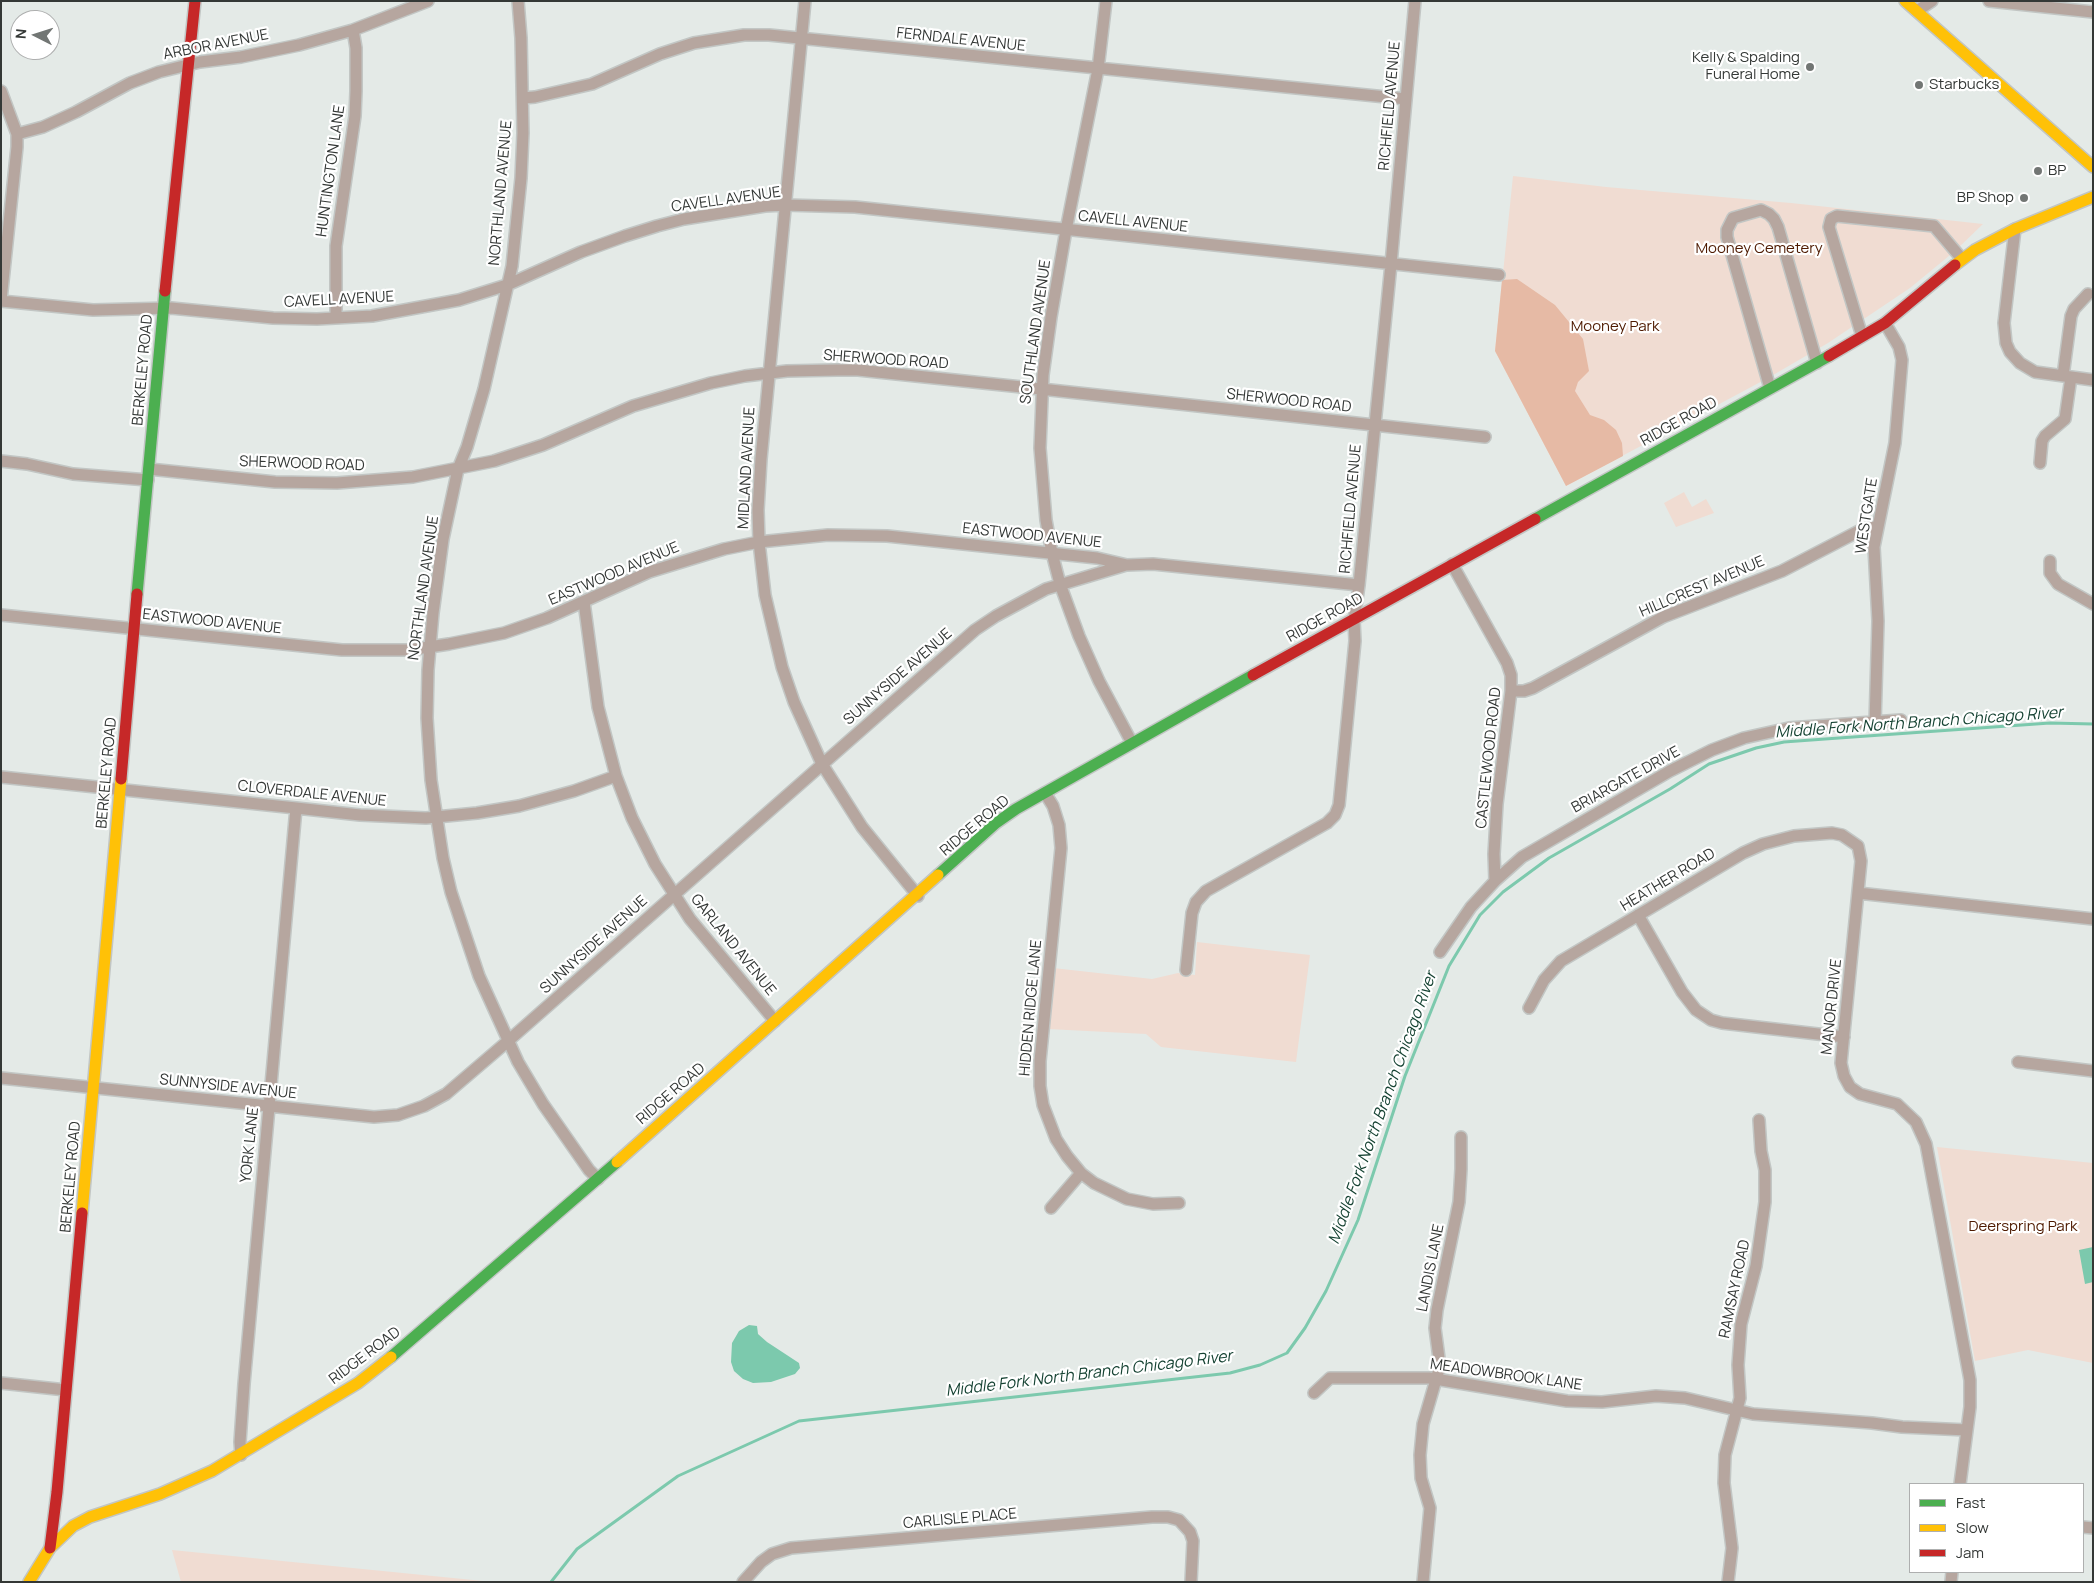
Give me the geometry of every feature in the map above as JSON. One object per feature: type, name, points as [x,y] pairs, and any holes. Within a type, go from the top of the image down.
[{"type":"street","name":"BERKELEY ROAD","points":[[50,1548],[58,1492],[163,308],[195,1]]},
{"type":"street","name":"ARBOR AVENUE","points":[[17,134],[44,127],[130,83],[159,72],[189,64],[240,57],[299,45],[353,30],[428,1]]},
{"type":"street","name":"NORTHLAND AVENUE","points":[[518,1],[522,38],[523,98],[521,178],[512,266],[484,389],[467,447],[458,469],[444,539],[429,647],[427,718],[431,780],[436,816],[452,892],[478,976],[508,1041],[543,1104],[589,1170],[598,1178]]},
{"type":"street","name":"MIDLAND AVENUE","points":[[805,1],[761,459],[758,510],[759,542],[765,594],[774,640],[794,702],[822,764],[862,827],[918,896]]},
{"type":"street","name":"SOUTHLAND AVENUE","points":[[1106,1],[1098,69],[1051,317],[1042,389],[1040,422],[1041,475],[1052,553],[1060,584],[1099,681],[1132,743]]},
{"type":"street","name":"RICHFIELD AVENUE","points":[[1186,970],[1192,913],[1196,902],[1206,891],[1327,822],[1335,815],[1338,805],[1354,650],[1354,620],[1391,264],[1415,1]]},
{"type":"street","points":[[1905,1],[2093,167]]},
{"type":"street","points":[[1917,11],[1932,1]]},
{"type":"street","points":[[1989,1],[2093,12]]},
{"type":"street","name":"HUNTINGTON LANE","points":[[336,317],[336,246],[355,116],[356,48],[353,30]]},
{"type":"street","name":"FERNDALE AVENUE","points":[[523,98],[592,84],[660,54],[694,43],[744,35],[802,38],[1098,69],[1406,98]]},
{"type":"street","points":[[1,91],[17,134],[1,301]]},
{"type":"street","name":"RIDGE ROAD","points":[[29,1582],[50,1548],[73,1526],[90,1517],[182,1485],[241,1455],[358,1382],[472,1289],[687,1102],[775,1021],[918,896],[996,823],[1016,809],[1452,564],[1817,363],[1884,323],[1962,259],[2015,229],[2093,196]]},
{"type":"street","name":"CAVELL AVENUE","points":[[1,301],[93,310],[163,308],[273,318],[316,319],[372,316],[459,300],[507,285],[581,252],[657,226],[684,219],[765,206],[785,205],[855,207],[1499,275]]},
{"type":"street","points":[[1770,388],[1727,237],[1727,230],[1733,218],[1762,210],[1774,219],[1778,227],[1817,363]]},
{"type":"street","points":[[1862,336],[1829,227],[1831,219],[1837,216],[1934,226],[1962,259]]},
{"type":"street","points":[[2015,229],[2004,323],[2006,343],[2010,352],[2020,363],[2035,372],[2093,380]]},
{"type":"street","points":[[2040,463],[2042,440],[2066,419],[2071,316],[2074,309],[2088,294]]},
{"type":"street","name":"WESTGATE","points":[[1875,722],[1878,621],[1874,554],[1894,443],[1902,360],[1899,347],[1884,323]]},
{"type":"street","name":"SHERWOOD ROAD","points":[[1,461],[28,464],[73,474],[149,474],[275,482],[337,483],[413,477],[494,461],[542,445],[632,406],[671,394],[711,383],[797,371],[858,370],[1485,436]]},
{"type":"street","name":"HILLCREST AVENUE","points":[[1512,691],[1524,691],[1533,688],[1663,617],[1782,570],[1861,530],[1878,526]]},
{"type":"street","name":"EASTWOOD AVENUE","points":[[1,615],[342,650],[378,651],[429,647],[504,632],[546,618],[616,586],[678,562],[724,549],[759,542],[828,535],[887,536],[1097,558],[1127,564],[1154,564],[1359,585]]},
{"type":"street","points":[[2050,562],[2050,573],[2058,584],[2093,604]]},
{"type":"street","name":"SUNNYSIDE AVENUE","points":[[1,1078],[374,1117],[410,1112],[446,1094],[976,630],[996,616],[1046,589],[1127,564]]},
{"type":"street","name":"CASTLEWOOD ROAD","points":[[1452,564],[1511,675],[1512,691],[1497,804],[1494,881]]},
{"type":"street","name":"GARLAND AVENUE","points":[[584,602],[598,707],[616,776],[632,818],[655,864],[673,894],[705,939],[775,1021]]},
{"type":"street","points":[[1875,722],[1901,720]]},
{"type":"street","name":"BRIARGATE DRIVE","points":[[1440,952],[1471,907],[1494,881],[1522,858],[1670,771],[1712,750],[1744,738],[1789,728],[1875,722]]},
{"type":"street","name":"CLOVERDALE AVENUE","points":[[1,777],[395,817],[477,813],[525,805],[574,791],[616,776]]},
{"type":"street","name":"HIDDEN RIDGE LANE","points":[[1045,793],[1053,806],[1059,825],[1061,848],[1040,1061],[1040,1086],[1043,1105],[1056,1139],[1067,1156],[1081,1173],[1094,1183],[1127,1199],[1153,1204],[1179,1203]]},
{"type":"street","name":"YORK LANE","points":[[241,1455],[240,1442],[244,1384],[296,808]]},
{"type":"street","name":"HEATHER ROAD","points":[[1529,1008],[1544,980],[1561,961],[1743,853],[1762,844],[1794,836],[1832,833],[1852,840]]},
{"type":"street","name":"MANOR DRIVE","points":[[1852,840],[1858,846],[1862,862],[1841,1063],[1844,1076],[1850,1087],[1860,1094],[1897,1104],[1908,1112],[1916,1122],[1926,1144],[1970,1380],[1970,1407],[1960,1483]]},
{"type":"street","points":[[1858,893],[2093,919]]},
{"type":"street","points":[[1638,915],[1682,992],[1696,1010],[1711,1020],[1722,1024],[1844,1037]]},
{"type":"street","points":[[2018,1062],[2093,1070]]},
{"type":"street","name":"RAMSAY ROAD","points":[[1728,1582],[1732,1548],[1724,1468],[1728,1437],[1740,1398],[1738,1365],[1741,1324],[1756,1266],[1765,1202],[1765,1170],[1761,1151],[1759,1120]]},
{"type":"street","name":"LANDIS LANE","points":[[1424,1582],[1430,1508],[1421,1478],[1420,1455],[1428,1406],[1440,1366],[1436,1345],[1437,1310],[1457,1216],[1461,1169],[1461,1137]]},
{"type":"street","points":[[1051,1208],[1081,1173]]},
{"type":"street","name":"MEADOWBROOK LANE","points":[[1314,1393],[1330,1378],[1437,1379],[1567,1401],[1602,1402],[1656,1396],[1685,1398],[1753,1414],[1872,1422],[1902,1427],[1967,1430]]},
{"type":"street","points":[[1,1383],[66,1390]]},
{"type":"street","name":"CARLISLE PLACE","points":[[743,1582],[761,1562],[772,1554],[791,1548],[1164,1517],[1179,1520],[1190,1532],[1193,1541],[1191,1582]]},
{"type":"green space","name":"Mooney Park","points":[[1513,176],[1983,224],[1955,251],[1910,288],[1828,343],[1768,378],[1566,486],[1495,351]]},
{"type":"green space","points":[[1684,492],[1692,507],[1706,499],[1714,513],[1676,527],[1664,503]]},
{"type":"green space","points":[[1197,942],[1310,955],[1296,1062],[1161,1047],[1146,1034],[1048,1029],[1053,968],[1152,979],[1178,973],[1195,975]]},
{"type":"green space","name":"Deerspring Park","points":[[1937,1147],[2093,1163],[2093,1363],[2028,1350],[1975,1361]]},
{"type":"green space","points":[[172,1550],[493,1582],[181,1582]]},
{"type":"shaded area","points":[[1517,279],[1555,305],[1583,339],[1589,371],[1578,382],[1575,391],[1590,415],[1604,420],[1616,430],[1622,443],[1623,456],[1566,486],[1495,351],[1502,280]]},
{"type":"shaded area","points":[[2093,1247],[2093,1282],[2085,1284],[2079,1250]]},
{"type":"shaded area","points":[[749,1325],[757,1326],[758,1334],[767,1342],[799,1363],[800,1368],[795,1374],[771,1382],[753,1383],[743,1379],[734,1371],[731,1362],[732,1343],[739,1331]]},
{"type":"waterway","name":"Middle Fork North Branch Chicago River","points":[[551,1582],[577,1549],[678,1476],[799,1421],[1230,1373],[1260,1365],[1287,1353],[1305,1328],[1326,1291],[1358,1220],[1405,1076],[1449,966],[1480,915],[1503,892],[1549,858],[1670,789],[1709,764],[1756,748],[1784,742],[1825,739],[2050,723],[2093,724]]},
{"type":"traffic: fast","points":[[137,594],[165,291]]},
{"type":"traffic: fast","points":[[1535,519],[1829,356]]},
{"type":"traffic: fast","points":[[938,875],[996,823],[1016,809],[1253,675]]},
{"type":"traffic: fast","points":[[391,1357],[617,1162]]},
{"type":"traffic: slow","points":[[1905,1],[2093,167]]},
{"type":"traffic: slow","points":[[1955,265],[1975,250],[2015,229],[2093,197]]},
{"type":"traffic: slow","points":[[82,1213],[121,779]]},
{"type":"traffic: slow","points":[[617,1162],[938,875]]},
{"type":"traffic: slow","points":[[29,1582],[50,1548],[73,1526],[90,1517],[160,1494],[212,1471],[358,1383],[391,1357]]},
{"type":"traffic: jam","points":[[165,291],[195,1]]},
{"type":"traffic: jam","points":[[1829,356],[1885,323],[1955,265]]},
{"type":"traffic: jam","points":[[1253,675],[1535,519]]},
{"type":"traffic: jam","points":[[121,779],[137,594]]},
{"type":"traffic: jam","points":[[50,1548],[57,1492],[82,1213]]},
{"type":"place","name":"Kelly & Spalding Funeral Home","points":[[1810,67]]},
{"type":"place","name":"Starbucks","points":[[1919,85]]},
{"type":"place","name":"BP","points":[[2038,171]]},
{"type":"place","name":"BP Shop","points":[[2024,198]]},
{"type":"park label","name":"Mooney Cemetery","points":[[1759,249]]}]
